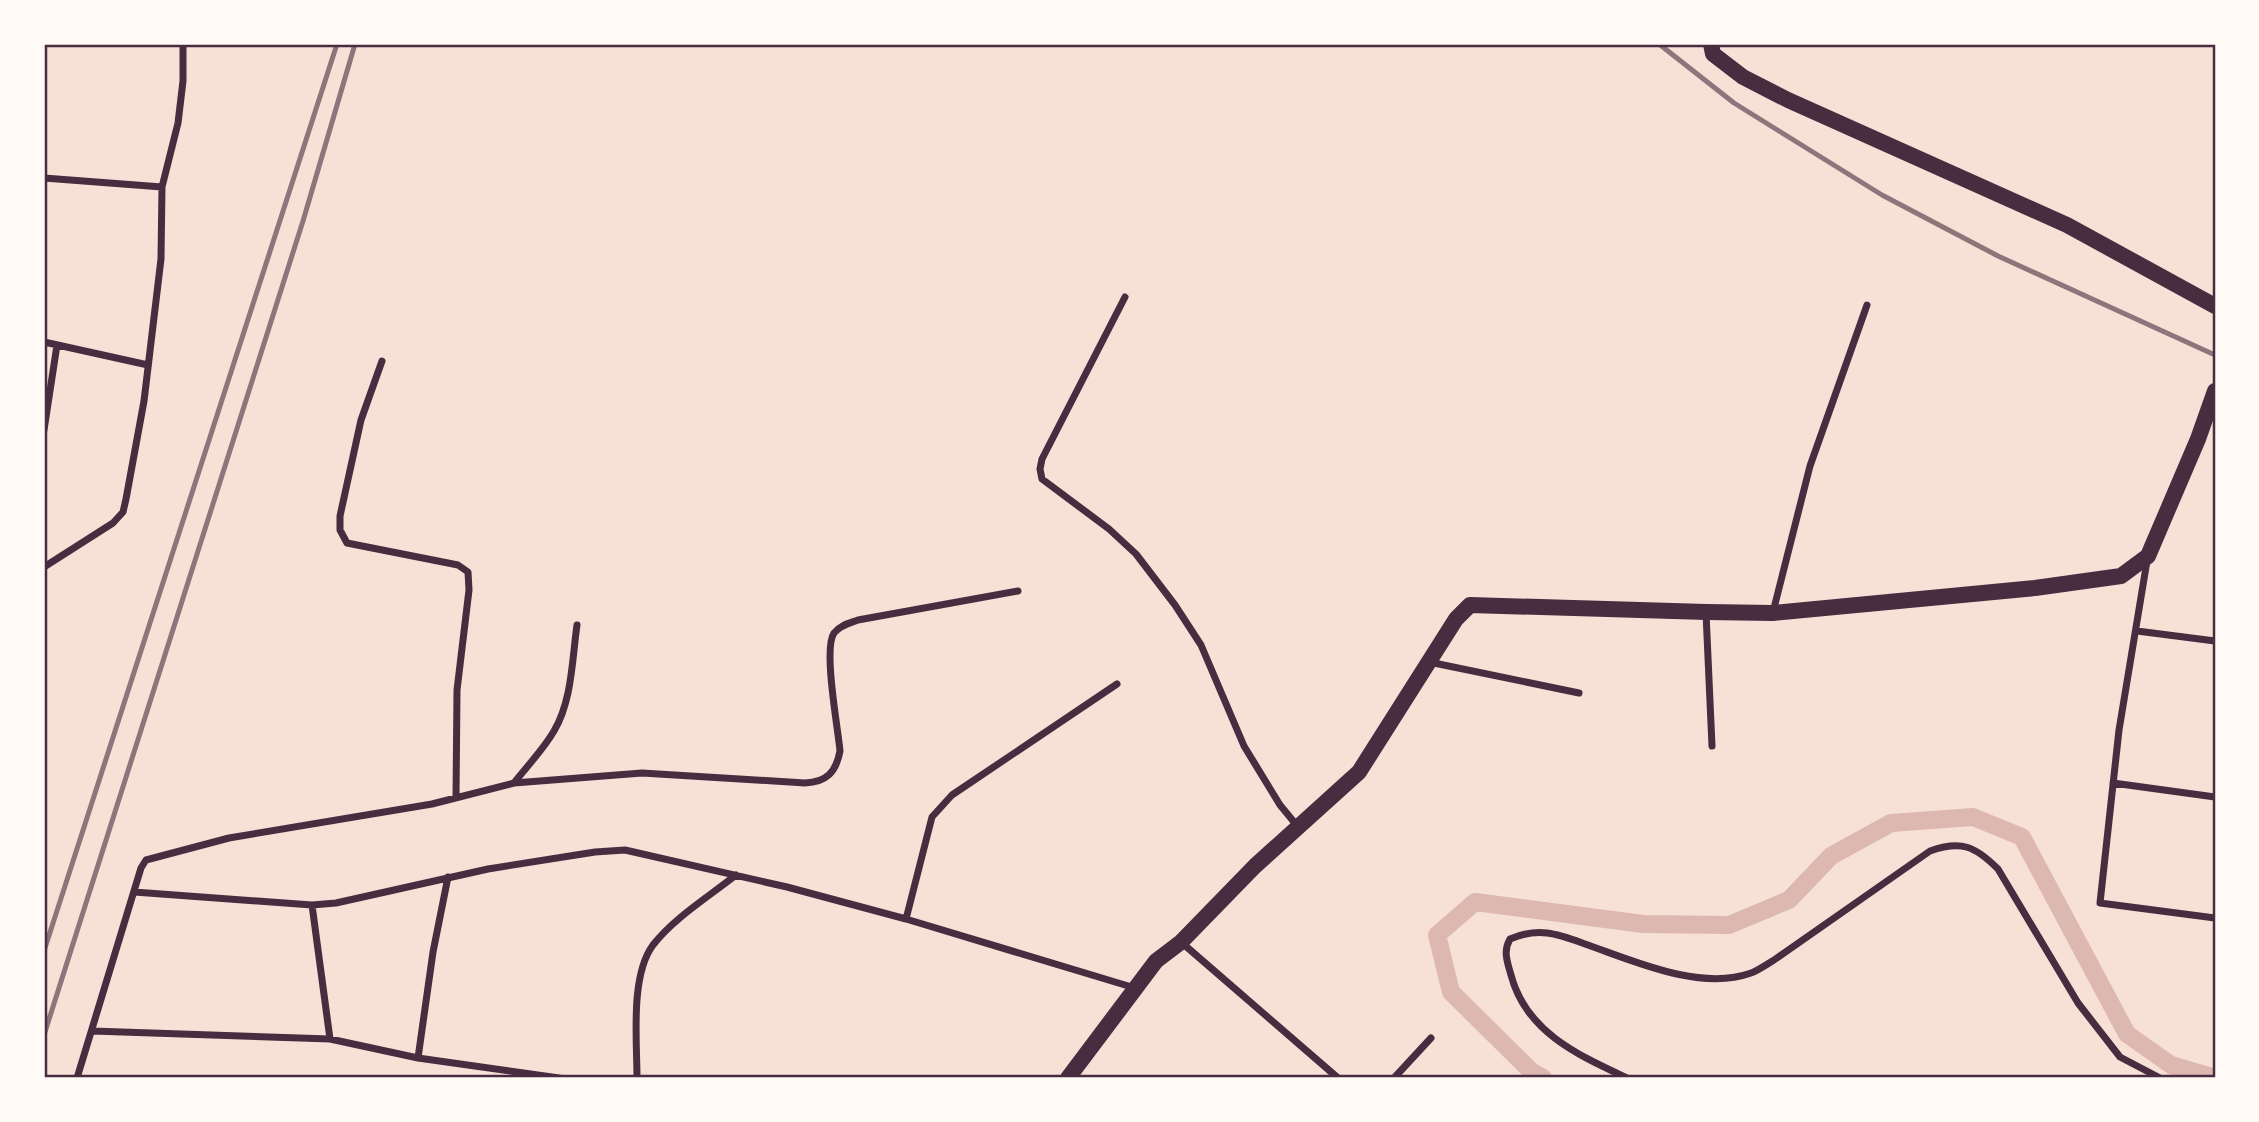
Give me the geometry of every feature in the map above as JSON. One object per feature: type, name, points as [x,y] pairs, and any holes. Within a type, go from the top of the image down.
[{"type":"highway","points":[[1711,44],[1713,54],[1728,67],[1788,100],[2067,225],[2215,306]]},
{"type":"highway","points":[[1075,1076],[1156,961],[1181,942],[1255,866],[1359,772],[1456,619],[1470,605],[1773,612],[2035,588],[2121,576],[2148,556],[2198,439],[2215,391]]},
{"type":"street","points":[[44,567],[113,523],[123,512],[144,401],[160,259],[162,187],[178,123],[183,81],[183,44]]},
{"type":"street","points":[[44,178],[162,187]]},
{"type":"street","points":[[1125,298],[1042,459],[1042,479],[1109,529],[1136,554],[1175,605],[1200,645],[1244,746],[1280,805],[1299,828]]},
{"type":"street","points":[[1773,612],[1810,466],[1867,304]]},
{"type":"street","points":[[44,342],[148,365]]},
{"type":"street","points":[[44,429],[57,345]]},
{"type":"street","points":[[382,362],[361,420],[340,516],[340,530],[347,543],[447,562],[468,572],[457,690],[456,798]]},
{"type":"street","points":[[2148,556],[2119,730],[2100,903],[2215,918]]},
{"type":"street","points":[[77,1078],[141,868],[146,860],[156,855],[229,838],[456,798],[514,783],[642,773],[805,783],[824,780],[837,765],[840,751],[829,650],[835,632],[840,627],[858,620],[1017,591]]},
{"type":"street","points":[[1706,612],[1712,746]]},
{"type":"street","points":[[514,783],[553,732],[560,718],[566,702],[577,625]]},
{"type":"street","points":[[2137,631],[2215,641]]},
{"type":"street","points":[[1429,662],[1579,694]]},
{"type":"street","points":[[906,919],[927,832],[932,817],[939,808],[952,795],[1117,684]]},
{"type":"street","points":[[2113,783],[2215,797]]},
{"type":"street","points":[[1627,1078],[1557,1042],[1527,1010],[1512,981],[1506,958],[1506,947],[1510,939],[1535,931],[1559,934],[1635,962],[1701,979],[1752,973],[1930,851],[1959,844],[1986,857],[1998,869],[2078,1003],[2120,1057],[2160,1078]]},
{"type":"street","points":[[134,892],[312,905],[336,903],[448,877],[595,852],[625,850],[736,875],[906,919],[1136,988]]},
{"type":"street","points":[[637,1078],[637,1001],[645,961],[652,946],[736,875]]},
{"type":"street","points":[[418,1058],[433,952],[448,877]]},
{"type":"street","points":[[312,905],[330,1040]]},
{"type":"street","points":[[1181,942],[1338,1078]]},
{"type":"street","points":[[92,1031],[330,1040],[418,1058],[559,1078]]},
{"type":"street","points":[[1394,1078],[1431,1038]]},
{"type":"waterway","points":[[1543,1078],[1532,1072],[1451,992],[1437,935],[1475,902],[1643,924],[1729,925],[1789,900],[1831,856],[1891,823],[1973,817],[2022,837],[2127,1034],[2171,1065],[2215,1078]]},
{"type":"railway","points":[[44,951],[337,44]]},
{"type":"railway","points":[[44,1035],[303,221],[355,44]]},
{"type":"railway","points":[[1659,44],[1734,103],[1882,195],[1998,256],[2215,355]]}]
